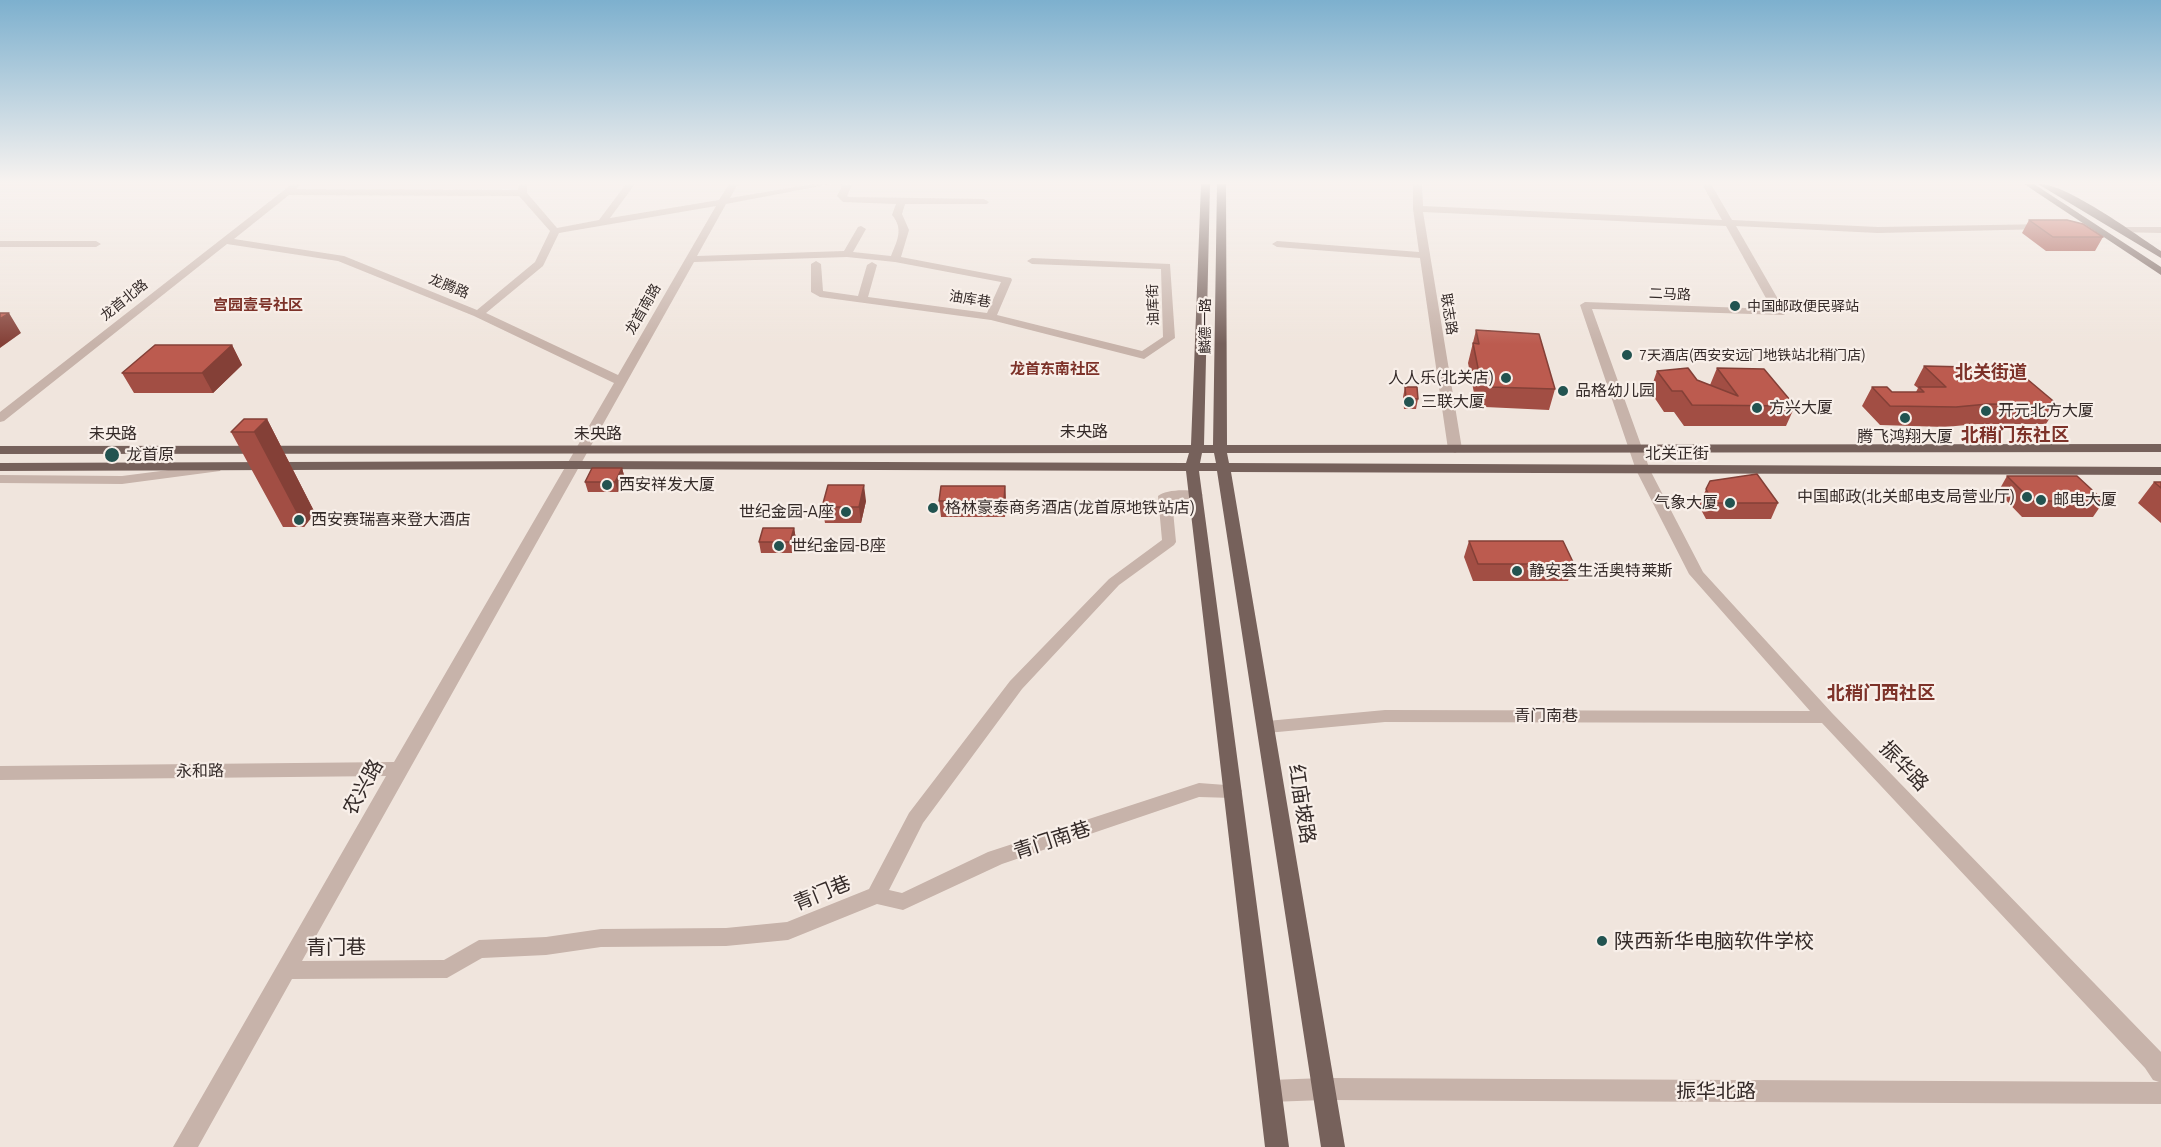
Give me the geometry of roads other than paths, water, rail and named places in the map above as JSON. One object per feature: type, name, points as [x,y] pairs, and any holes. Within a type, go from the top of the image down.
[{"type":"main road","name":"麟德一路","points":[[1192,468],[1197,448],[1203,238]]},
{"type":"main road","name":"麟德一路","points":[[1221,238],[1220,448],[1224,468]]},
{"type":"main road","points":[[2108,238],[2161,272]]},
{"type":"main road","points":[[2134,238],[2161,255]]},
{"type":"main road","name":"北关正街","points":[[1197,448],[1636,450],[2161,448]]},
{"type":"main road","name":"未央路","points":[[0,467],[233,467],[576,458],[1197,448]]},
{"type":"main road","name":"未央路","points":[[0,450],[1192,468]]},
{"type":"main road","name":"北关正街","points":[[1192,468],[2161,471]]},
{"type":"main road","points":[[1192,468],[1277,1147]]},
{"type":"main road","name":"红庙坡路","points":[[1224,468],[1333,1147]]},
{"type":"street","name":"龙首北路","points":[[0,418],[226,238]]},
{"type":"street","points":[[478,314],[539,264],[552,238]]},
{"type":"street","name":"龙首南路","points":[[576,458],[702,238]]},
{"type":"street","points":[[847,254],[856,238]]},
{"type":"street","points":[[895,259],[902,238]]},
{"type":"street","name":"联志路","points":[[1422,238],[1455,449]]},
{"type":"street","name":"二马路","points":[[1643,470],[1585,305],[1780,314],[1737,238]]},
{"type":"street","name":"龙腾路","points":[[223,240],[340,258],[478,314],[620,381]]},
{"type":"street","points":[[0,244],[96,244]]},
{"type":"street","points":[[1277,244],[1425,255]]},
{"type":"street","points":[[689,260],[847,254],[895,259],[1006,280],[991,317]]},
{"type":"street","name":"油库街","points":[[1032,261],[1166,266],[1169,338],[1144,356]]},
{"type":"street","name":"油库巷","points":[[816,264],[816,292],[991,317],[1144,356]]},
{"type":"street","points":[[862,299],[872,265]]},
{"type":"street","name":"农兴路","points":[[186,1147],[576,458]]},
{"type":"street","points":[[0,480],[122,480],[233,467]]},
{"type":"street","name":"振华路","points":[[1643,470],[1697,574],[1826,717],[2158,1063]]},
{"type":"street","name":"青门巷","points":[[286,970],[447,969],[479,949],[546,946],[601,938],[726,937],[788,931],[876,895],[915,818],[1016,685],[1114,582],[1168,543],[1165,496],[1196,495]]},
{"type":"street","name":"青门南巷","points":[[1267,727],[1385,716],[1826,717]]},
{"type":"street","name":"永和路","points":[[0,772],[399,769]]},
{"type":"street","name":"青门南巷","points":[[876,895],[903,902],[995,858],[1123,818],[1199,790],[1233,791]]},
{"type":"street","name":"振华北路","points":[[1270,1091],[1324,1089],[2161,1093]]},
{"type":"place","name":"中国邮政便民驿站","points":[[1735,306]]},
{"type":"place","name":"7天酒店(西安安远门地铁站北稍门店)","points":[[1627,355]]},
{"type":"place","name":"人人乐(北关店)","points":[[1506,378]]},
{"type":"place","name":"品格幼儿园","points":[[1563,391]]},
{"type":"place","name":"三联大厦","points":[[1409,402]]},
{"type":"place","name":"方兴大厦","points":[[1757,408]]},
{"type":"place","name":"开元北方大厦","points":[[1986,411]]},
{"type":"place","name":"腾飞鸿翔大厦","points":[[1905,418]]},
{"type":"place","name":"龙首原","points":[[112,455]]},
{"type":"place","name":"西安祥发大厦","points":[[607,485]]},
{"type":"place","name":"中国邮政(北关邮电支局营业厅)","points":[[2027,497]]},
{"type":"place","name":"邮电大厦","points":[[2041,500]]},
{"type":"place","name":"气象大厦","points":[[1730,503]]},
{"type":"place","name":"格林豪泰商务酒店(龙首原地铁站店)","points":[[933,508]]},
{"type":"place","name":"世纪金园-A座","points":[[846,512]]},
{"type":"place","name":"西安赛瑞喜来登大酒店","points":[[299,520]]},
{"type":"place","name":"世纪金园-B座","points":[[779,546]]},
{"type":"place","name":"静安荟生活奥特莱斯","points":[[1517,571]]},
{"type":"place","name":"陕西新华电脑软件学校","points":[[1602,941]]},
{"type":"district","name":"宫园壹号社区","points":[[258,305]]},
{"type":"district","name":"龙首东南社区","points":[[1055,369]]},
{"type":"district","name":"北关街道","points":[[1991,372]]},
{"type":"district","name":"北稍门东社区","points":[[2015,435]]},
{"type":"district","name":"北稍门西社区","points":[[1881,693]]}]
